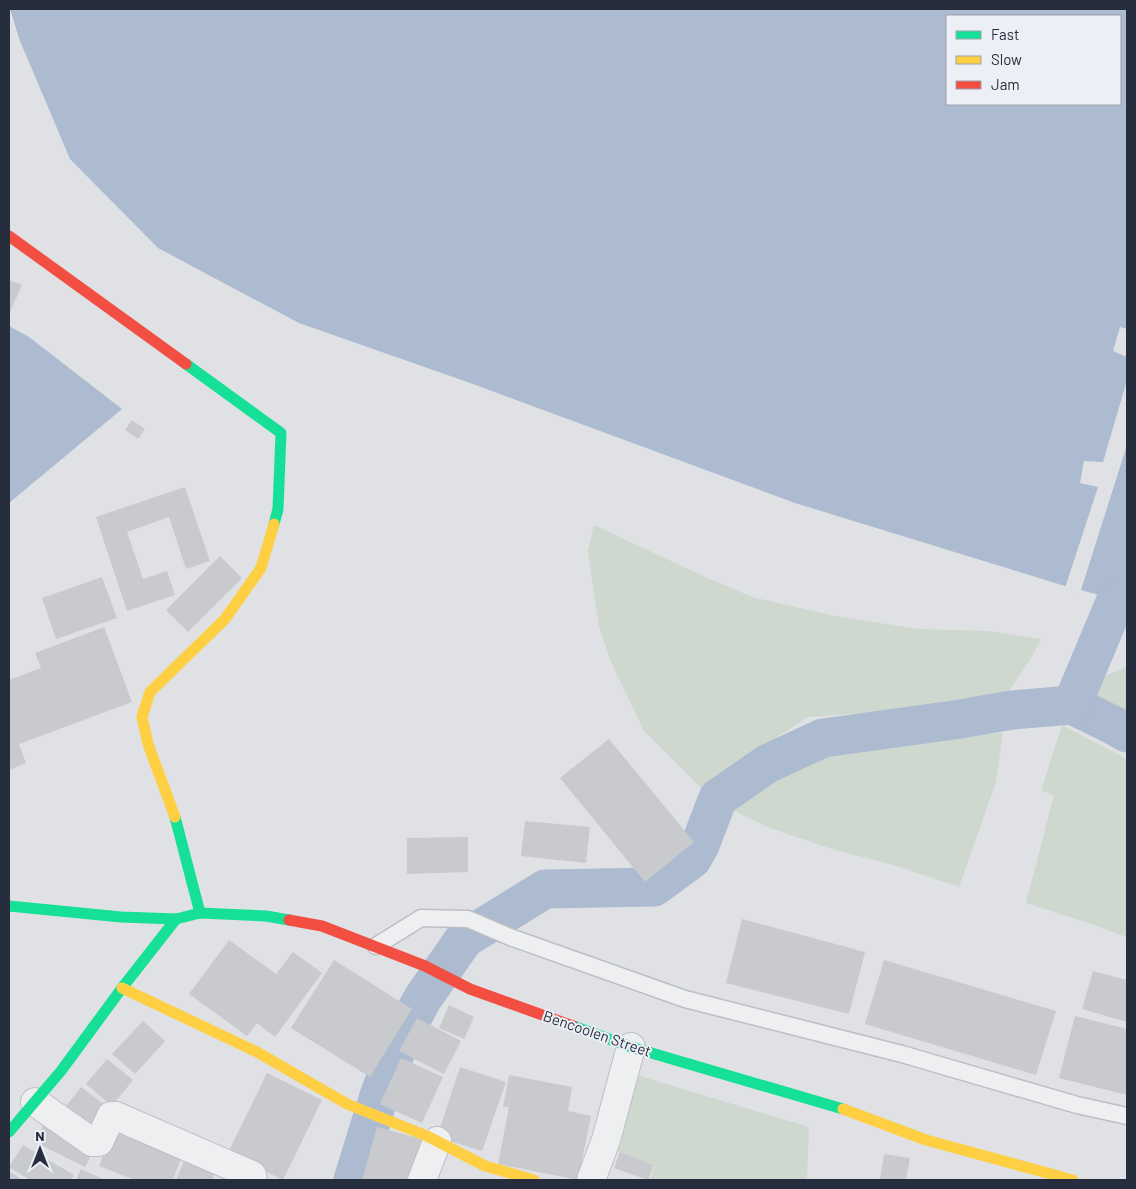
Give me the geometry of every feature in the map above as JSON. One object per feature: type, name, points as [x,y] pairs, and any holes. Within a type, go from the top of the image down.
[{"type":"street","points":[[9,236],[281,433],[278,509],[261,568],[226,619],[150,692],[142,717],[148,744],[177,821],[200,913]]},
{"type":"street","name":"Bencoolen Street","points":[[9,906],[121,917],[176,919],[200,913],[266,916],[322,926],[425,966],[470,989],[630,1048],[852,1112],[926,1140],[1073,1180]]},
{"type":"street","points":[[9,1132],[61,1071],[176,919]]},
{"type":"street","points":[[122,988],[256,1052],[347,1104],[437,1141],[485,1166],[534,1180]]},
{"type":"street","points":[[591,1180],[606,1140],[630,1048]]},
{"type":"street","points":[[35,1102],[92,1142],[99,1142],[111,1116],[116,1116],[252,1175],[253,1180]]},
{"type":"street","points":[[422,1180],[437,1141]]},
{"type":"lane","points":[[376,946],[421,918],[468,919],[510,937],[685,999],[902,1054],[1077,1105],[1127,1116]]},
{"type":"shaded area","points":[[594,525],[752,597],[834,616],[919,629],[987,631],[1041,639],[1030,660],[1008,692],[893,711],[808,717],[773,740],[707,794],[644,731],[611,662],[599,626],[588,551]]},
{"type":"shaded area","points":[[1127,666],[1127,717],[1086,699],[1098,680]]},
{"type":"shaded area","points":[[1062,725],[1127,759],[1127,937],[1026,903],[1054,795],[1041,791]]},
{"type":"shaded area","points":[[1003,733],[996,782],[959,887],[890,864],[835,850],[770,828],[728,808],[738,795],[777,771],[826,754],[884,741]]},
{"type":"shaded area","points":[[630,1073],[809,1127],[807,1180],[650,1180],[655,1166],[616,1150]]},
{"type":"water","points":[[10,9],[1127,9],[1127,602],[1065,586],[795,503],[473,384],[299,323],[158,248],[70,159],[20,41]]},
{"type":"water","points":[[9,326],[29,337],[122,409],[9,503]]},
{"type":"pier","points":[[1120,327],[1127,329],[1127,357],[1113,351]]},
{"type":"pier","points":[[1127,380],[1127,445],[1080,593],[1065,588],[1098,487],[1080,483],[1084,461],[1103,462]]},
{"type":"building","points":[[9,280],[22,285],[10,312],[9,311]]},
{"type":"building","points":[[132,420],[145,429],[138,439],[125,430]]},
{"type":"building","points":[[185,487],[210,561],[186,569],[169,517],[127,532],[143,579],[167,571],[175,595],[127,611],[96,517]]},
{"type":"building","points":[[220,556],[242,578],[188,632],[166,610]]},
{"type":"building","points":[[102,577],[117,618],[56,639],[42,598]]},
{"type":"building","points":[[104,627],[132,702],[19,744],[26,763],[9,770],[9,680],[41,668],[35,653]]},
{"type":"building","points":[[609,739],[694,842],[645,882],[560,778]]},
{"type":"building","points":[[525,821],[590,827],[586,863],[521,856]]},
{"type":"building","points":[[468,837],[468,872],[407,874],[407,838]]},
{"type":"building","points":[[742,919],[865,952],[849,1014],[726,983]]},
{"type":"building","points":[[229,940],[276,974],[293,952],[322,973],[275,1037],[257,1023],[247,1036],[189,994]]},
{"type":"building","points":[[334,960],[412,1009],[370,1077],[291,1028]]},
{"type":"building","points":[[884,960],[1056,1011],[1036,1075],[865,1024]]},
{"type":"building","points":[[1093,971],[1127,980],[1127,1022],[1082,1009]]},
{"type":"building","points":[[449,1005],[474,1017],[464,1039],[439,1028]]},
{"type":"building","points":[[1075,1016],[1127,1029],[1127,1095],[1059,1078]]},
{"type":"building","points":[[417,1018],[461,1041],[444,1074],[399,1051]]},
{"type":"building","points":[[143,1021],[165,1041],[135,1074],[112,1054]]},
{"type":"building","points":[[401,1058],[443,1077],[422,1123],[380,1104]]},
{"type":"building","points":[[107,1059],[133,1080],[112,1106],[86,1084]]},
{"type":"building","points":[[460,1067],[506,1082],[482,1151],[437,1137]]},
{"type":"building","points":[[267,1073],[322,1100],[283,1180],[228,1153]]},
{"type":"building","points":[[509,1075],[572,1087],[568,1111],[591,1116],[578,1180],[498,1164],[509,1107],[503,1107]]},
{"type":"building","points":[[81,1087],[109,1108],[90,1131],[63,1110]]},
{"type":"building","points":[[46,1120],[96,1146],[85,1167],[35,1142]]},
{"type":"building","points":[[115,1126],[183,1153],[173,1180],[135,1180],[99,1166]]},
{"type":"building","points":[[377,1127],[429,1141],[418,1180],[362,1180]]},
{"type":"building","points":[[23,1145],[74,1175],[71,1180],[30,1180],[9,1167]]},
{"type":"building","points":[[620,1152],[654,1165],[648,1180],[614,1168]]},
{"type":"building","points":[[187,1154],[218,1166],[212,1180],[176,1180]]},
{"type":"building","points":[[884,1154],[910,1158],[906,1180],[880,1180]]},
{"type":"building","points":[[81,1169],[105,1180],[76,1180]]},
{"type":"building","points":[[9,1171],[23,1180],[9,1180]]},
{"type":"waterway","points":[[353,1180],[379,1096],[401,1038],[423,998],[464,939],[545,889],[654,887],[692,859],[700,845],[718,798],[767,764],[823,738],[1012,710],[1072,705],[1116,600]]},
{"type":"waterway","points":[[1072,705],[1127,733]]},
{"type":"traffic: fast","points":[[186,364],[281,433],[278,509],[274,524]]},
{"type":"traffic: fast","points":[[175,817],[200,913]]},
{"type":"traffic: fast","points":[[9,906],[121,917],[176,919],[200,913],[266,916],[289,920]]},
{"type":"traffic: fast","points":[[9,1132],[61,1071],[176,919]]},
{"type":"traffic: fast","points":[[573,1026],[631,1047],[843,1109]]},
{"type":"traffic: slow","points":[[175,817],[148,744],[142,717],[150,692],[225,619],[261,568],[274,524]]},
{"type":"traffic: slow","points":[[122,988],[257,1052],[347,1104],[427,1136],[485,1166],[534,1180]]},
{"type":"traffic: slow","points":[[843,1109],[926,1140],[1073,1180]]},
{"type":"traffic: jam","points":[[9,236],[186,364]]},
{"type":"traffic: jam","points":[[289,920],[322,926],[425,966],[470,989],[573,1026]]}]
